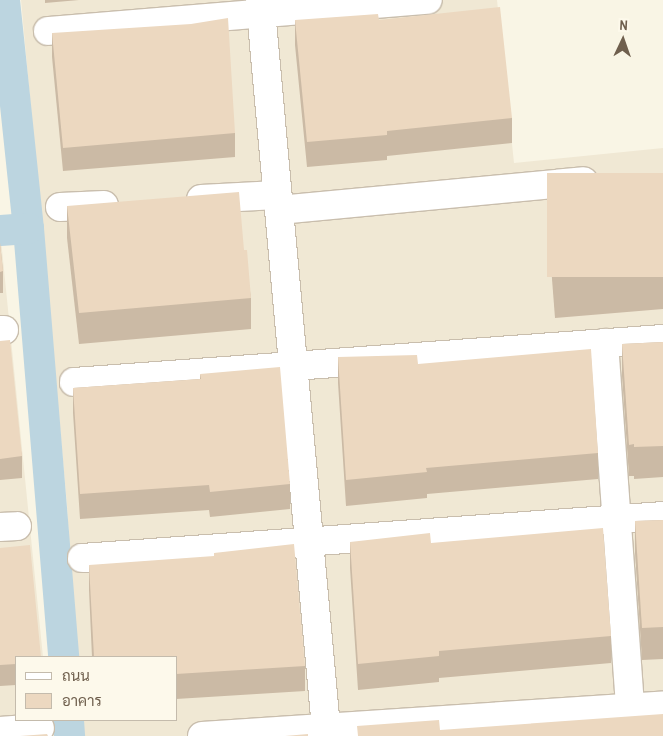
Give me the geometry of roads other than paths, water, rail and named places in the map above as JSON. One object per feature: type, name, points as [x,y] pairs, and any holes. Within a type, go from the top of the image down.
[{"type":"street","points":[[48,32],[260,7],[428,0]]},
{"type":"street","points":[[260,7],[326,728]]},
{"type":"street","points":[[179,201],[278,202],[614,178]]},
{"type":"street","points":[[60,207],[130,203]]},
{"type":"street","points":[[74,382],[663,339]]},
{"type":"street","points":[[604,343],[630,707]]},
{"type":"street","points":[[82,558],[663,516]]},
{"type":"street","points":[[202,736],[663,705]]},
{"type":"street","points":[[0,731],[40,728]]},
{"type":"waterway","points":[[4,0],[28,228],[63,656]]},
{"type":"waterway","points":[[0,230],[28,228]]},
{"type":"waterway","points":[[68,721],[69,736]]}]
